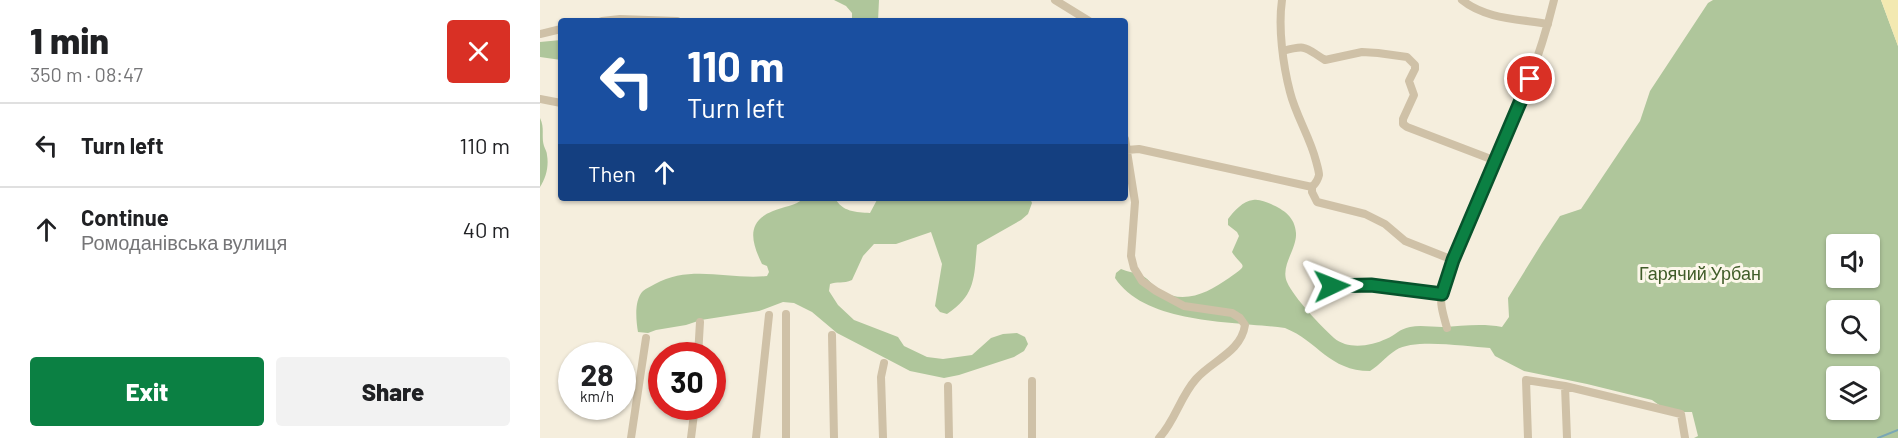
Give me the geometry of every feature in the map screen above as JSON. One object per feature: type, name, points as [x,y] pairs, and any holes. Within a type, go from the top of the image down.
[{"type":"street","points":[[1055,0],[1084,18]]},
{"type":"street","points":[[1282,0],[1280,10],[1285,69],[1290,95],[1311,142],[1317,165],[1319,175],[1312,187],[1317,202],[1365,214],[1385,224],[1406,241],[1453,260]]},
{"type":"street","points":[[1462,0],[1472,8],[1487,14],[1548,24]]},
{"type":"street","points":[[1447,328],[1441,302],[1453,260],[1530,79],[1554,0]]},
{"type":"street","points":[[540,34],[558,30]]},
{"type":"street","points":[[1283,51],[1299,46],[1313,51],[1325,60],[1362,52],[1407,57],[1415,65],[1409,81],[1414,95],[1403,124],[1496,160]]},
{"type":"street","points":[[540,99],[558,102]]},
{"type":"street","points":[[1128,149],[1139,149],[1312,187]]},
{"type":"street","points":[[1128,161],[1135,202],[1131,256],[1134,268],[1142,281],[1184,306],[1232,313],[1245,325],[1244,333],[1232,350],[1196,379],[1185,393],[1168,429],[1159,438]]},
{"type":"street","points":[[1332,286],[1371,285],[1442,294]]},
{"type":"street","points":[[786,314],[786,438]]},
{"type":"street","points":[[756,438],[769,315]]},
{"type":"street","points":[[699,342],[700,322]]},
{"type":"street","points":[[832,335],[834,438]]},
{"type":"street","points":[[631,438],[646,338]]},
{"type":"street","points":[[883,438],[881,377],[884,363]]},
{"type":"street","points":[[1528,438],[1526,380],[1565,386],[1681,414],[1685,438]]},
{"type":"street","points":[[1032,381],[1032,438]]},
{"type":"street","points":[[948,386],[950,438]]},
{"type":"street","points":[[1565,386],[1567,438]]},
{"type":"street","points":[[691,438],[693,420]]},
{"type":"green space","points":[[834,0],[879,0],[878,18],[852,18],[852,13],[846,6]]},
{"type":"green space","name":"Гарячий Урбан","points":[[1713,0],[1881,0],[1898,46],[1898,438],[1694,438],[1698,436],[1692,412],[1669,412],[1652,400],[1524,371],[1495,356],[1490,348],[1415,344],[1396,350],[1370,371],[1356,370],[1334,361],[1285,328],[1193,318],[1169,313],[1147,305],[1129,293],[1115,278],[1116,273],[1121,269],[1143,276],[1159,290],[1179,297],[1196,295],[1213,288],[1242,267],[1232,252],[1239,236],[1228,225],[1228,219],[1242,204],[1258,200],[1280,209],[1294,223],[1296,239],[1287,264],[1285,276],[1287,282],[1308,312],[1340,342],[1367,345],[1414,326],[1502,327],[1509,317],[1508,298],[1542,243],[1560,216],[1581,209],[1640,121],[1650,91],[1708,3]]},
{"type":"green space","points":[[558,40],[558,60],[540,57],[540,42]]},
{"type":"green space","points":[[540,118],[548,163],[540,187]]},
{"type":"green space","points":[[799,201],[837,201],[845,209],[870,213],[876,201],[1031,201],[1028,214],[1021,220],[977,245],[972,284],[964,300],[947,314],[940,312],[935,306],[942,264],[931,232],[896,244],[874,244],[863,256],[852,280],[830,284],[829,291],[838,305],[854,320],[898,337],[904,346],[927,357],[943,359],[972,355],[991,338],[1017,333],[1025,337],[1028,344],[1024,351],[1014,357],[944,378],[910,371],[837,333],[812,312],[794,303],[783,302],[759,311],[701,320],[648,333],[638,332],[636,310],[638,300],[643,291],[655,284],[669,278],[696,274],[767,276],[769,272],[767,266],[762,264],[754,241],[755,227],[764,216]]},
{"type":"sand","points":[[1881,0],[1898,0],[1898,46]]},
{"type":"waterway","points":[[1878,438],[1898,430]]},
{"type":"route","points":[[1332,286],[1371,285],[1442,294],[1453,260],[1530,79]]}]
